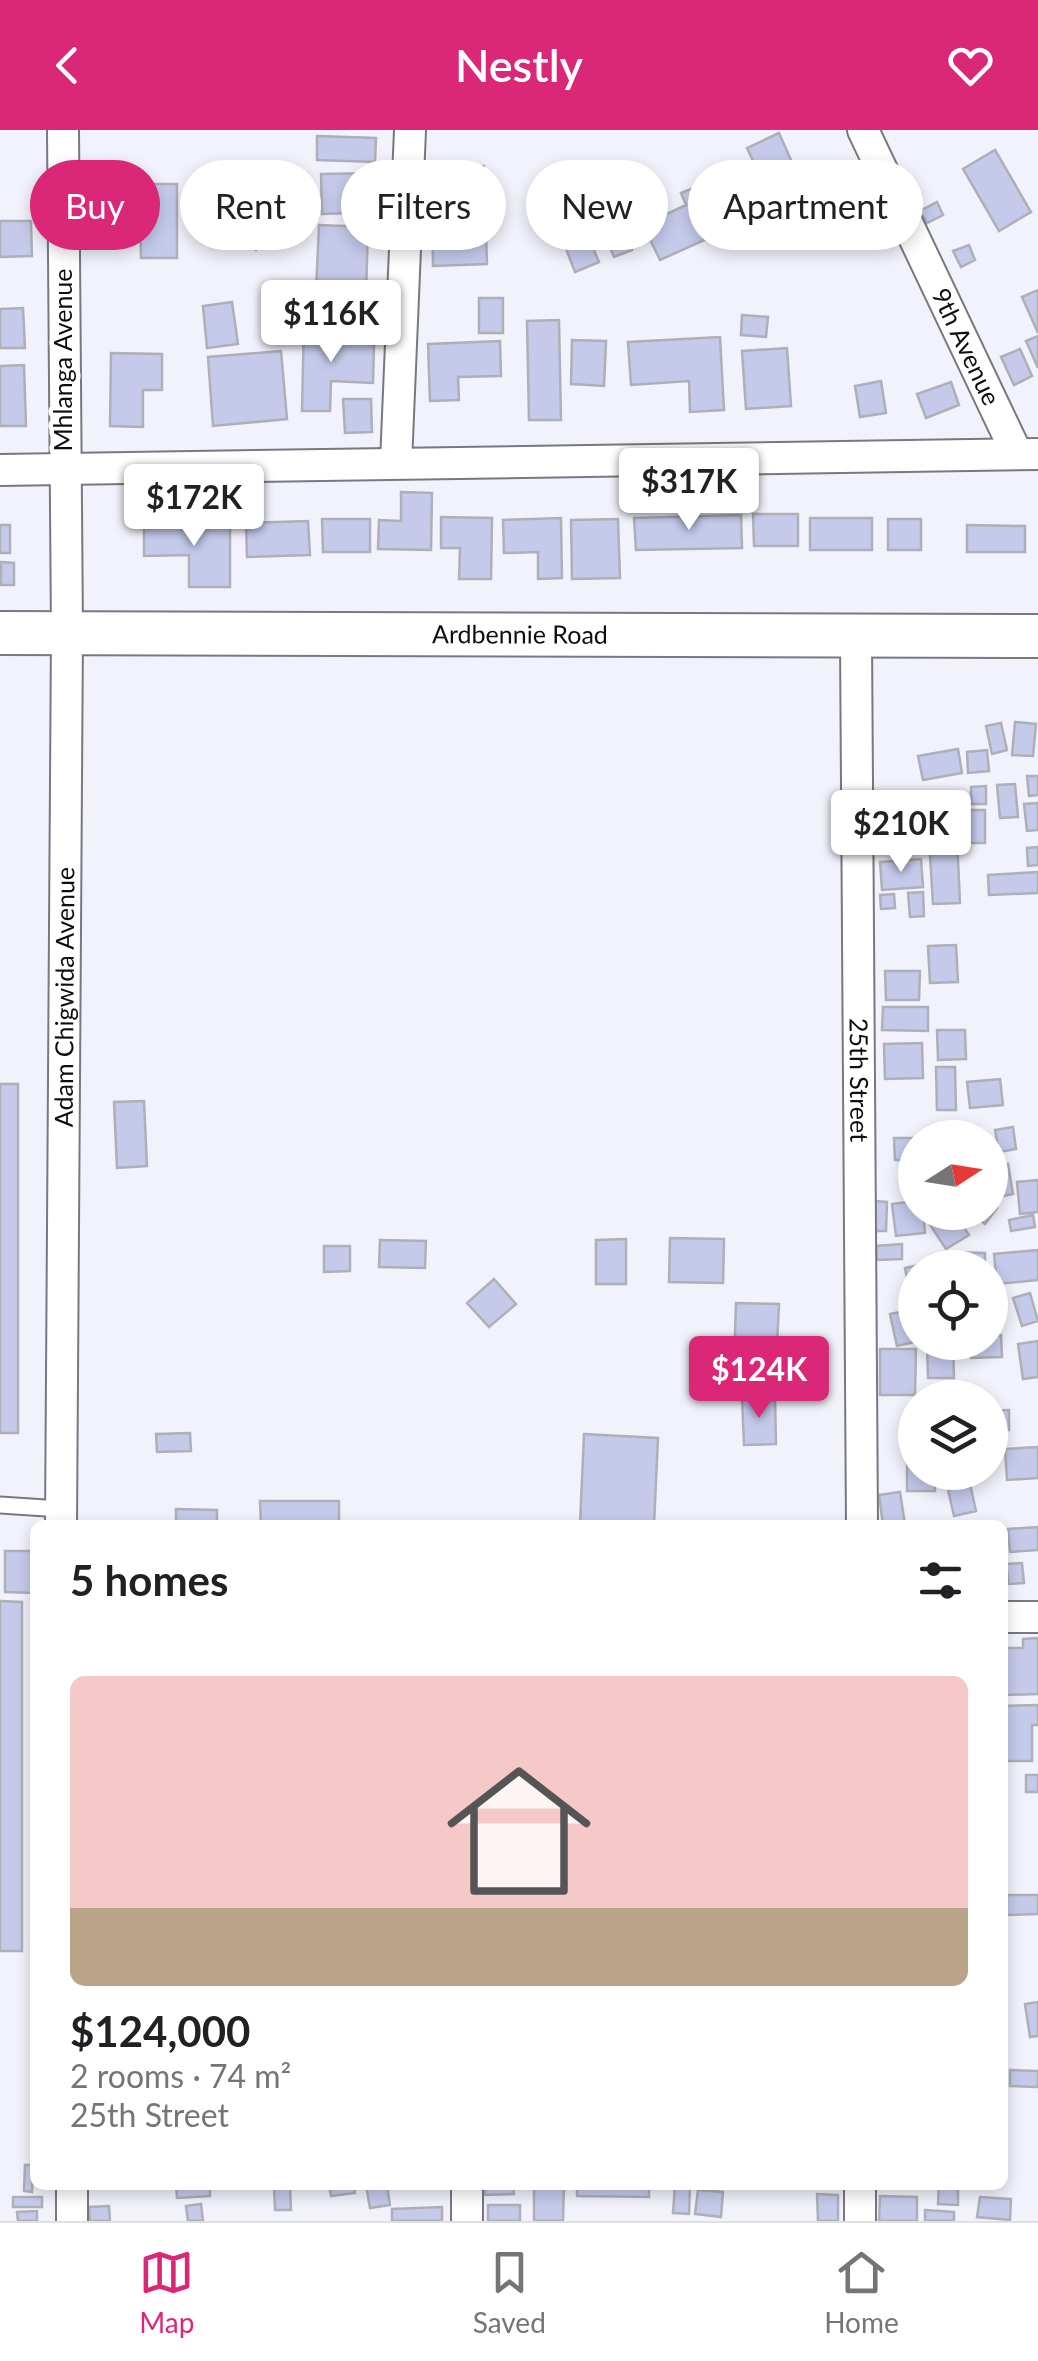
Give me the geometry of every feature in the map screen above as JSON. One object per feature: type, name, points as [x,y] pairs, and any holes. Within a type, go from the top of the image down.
[{"type":"main road","name":"Ardbennie Road","points":[[0,633],[1038,636]]},
{"type":"street","name":"Mhlanga Avenue","points":[[63,130],[63,470]]},
{"type":"street","points":[[396,464],[410,130]]},
{"type":"street","name":"9th Avenue","points":[[863,130],[1028,454]]},
{"type":"street","points":[[0,470],[1028,454]]},
{"type":"street","name":"Adam Chigwida Avenue","points":[[61,1517],[67,632],[63,470]]},
{"type":"street","name":"25th Street","points":[[856,638],[862,1520]]},
{"type":"street","points":[[1008,1617],[1038,1617]]},
{"type":"street","points":[[72,2190],[72,2221]]},
{"type":"street","points":[[467,2221],[468,2190]]},
{"type":"street","points":[[860,2190],[860,2221]]},
{"type":"lane","points":[[0,1505],[61,1517]]},
{"type":"building","points":[[779,133],[791,160],[753,160],[747,148]]},
{"type":"building","points":[[317,136],[376,138],[375,160],[317,160]]},
{"type":"building","points":[[995,150],[1031,212],[999,231],[963,169]]},
{"type":"building","points":[[321,174],[341,174],[341,213],[322,214]]},
{"type":"building","points":[[160,184],[177,184],[177,258],[141,258],[141,250],[160,250]]},
{"type":"building","points":[[688,190],[688,247],[660,260],[655,250],[668,250],[668,213],[686,205],[681,193]]},
{"type":"building","points":[[937,202],[943,215],[927,223],[923,209]]},
{"type":"building","points":[[0,221],[30,221],[32,256],[0,257]]},
{"type":"building","points":[[321,225],[341,226],[341,250],[367,250],[366,294],[316,291]]},
{"type":"building","points":[[969,245],[975,260],[961,267],[953,251]]},
{"type":"building","points":[[433,250],[487,250],[487,264],[433,266]]},
{"type":"building","points":[[566,250],[594,250],[599,262],[575,272]]},
{"type":"building","points":[[611,250],[632,250],[614,257]]},
{"type":"building","points":[[1038,290],[1038,333],[1022,297]]},
{"type":"building","points":[[479,298],[503,298],[503,333],[479,333]]},
{"type":"building","points":[[232,302],[238,344],[207,348],[203,306]]},
{"type":"building","points":[[23,308],[25,348],[0,348],[0,309]]},
{"type":"building","points":[[742,315],[768,317],[766,337],[741,335]]},
{"type":"building","points":[[559,320],[561,420],[529,420],[527,321]]},
{"type":"building","points":[[304,321],[333,322],[332,343],[374,344],[373,383],[331,381],[330,411],[302,411]]},
{"type":"building","points":[[1038,336],[1038,368],[1026,341]]},
{"type":"building","points":[[720,337],[724,410],[690,412],[689,381],[631,385],[628,342]]},
{"type":"building","points":[[572,340],[606,341],[604,386],[571,384]]},
{"type":"building","points":[[500,341],[501,376],[458,377],[459,400],[430,401],[428,344]]},
{"type":"building","points":[[787,348],[791,406],[746,409],[742,351]]},
{"type":"building","points":[[1020,349],[1032,376],[1014,385],[1001,357]]},
{"type":"building","points":[[281,351],[287,419],[213,426],[208,357]]},
{"type":"building","points":[[111,353],[162,354],[162,390],[143,390],[143,427],[110,426]]},
{"type":"building","points":[[24,365],[26,426],[0,426],[0,366]]},
{"type":"building","points":[[881,381],[886,413],[860,417],[855,386]]},
{"type":"building","points":[[951,382],[959,405],[926,418],[917,394]]},
{"type":"building","points":[[343,399],[371,399],[372,432],[345,433]]},
{"type":"building","points":[[401,492],[432,493],[431,550],[378,549],[379,520],[401,521]]},
{"type":"building","points":[[753,514],[798,514],[798,546],[754,546]]},
{"type":"building","points":[[741,515],[742,548],[636,550],[634,518]]},
{"type":"building","points":[[441,517],[492,518],[491,579],[459,579],[460,548],[441,548]]},
{"type":"building","points":[[561,518],[562,578],[538,579],[538,552],[504,553],[503,520]]},
{"type":"building","points":[[810,518],[872,518],[872,550],[810,550]]},
{"type":"building","points":[[322,519],[370,519],[370,552],[323,552]]},
{"type":"building","points":[[618,519],[620,578],[572,579],[571,520]]},
{"type":"building","points":[[888,519],[921,519],[921,550],[888,550]]},
{"type":"building","points":[[308,521],[310,555],[247,557],[246,523]]},
{"type":"building","points":[[144,522],[230,522],[230,587],[189,587],[189,555],[144,556]]},
{"type":"building","points":[[0,525],[10,525],[10,553],[0,553]]},
{"type":"building","points":[[967,525],[1025,526],[1025,552],[967,552]]},
{"type":"building","points":[[1,562],[14,563],[14,585],[1,585]]},
{"type":"building","points":[[1015,722],[1036,724],[1033,756],[1012,755]]},
{"type":"building","points":[[1001,723],[1007,750],[992,754],[986,726]]},
{"type":"building","points":[[958,749],[962,773],[923,780],[918,756]]},
{"type":"building","points":[[987,750],[989,771],[968,773],[967,752]]},
{"type":"building","points":[[1027,776],[1038,776],[1038,795],[1029,796]]},
{"type":"building","points":[[1015,784],[1018,817],[1000,818],[997,785]]},
{"type":"building","points":[[986,786],[986,804],[971,804],[971,787]]},
{"type":"building","points":[[1038,803],[1038,830],[1027,831],[1024,804]]},
{"type":"building","points":[[969,810],[985,810],[985,843],[970,843]]},
{"type":"building","points":[[962,812],[964,831],[945,833],[943,814]]},
{"type":"building","points":[[957,837],[960,903],[933,904],[929,839]]},
{"type":"building","points":[[1038,847],[1038,865],[1028,866],[1027,848]]},
{"type":"building","points":[[921,859],[923,887],[882,890],[880,862]]},
{"type":"building","points":[[1038,872],[1038,893],[989,895],[988,875]]},
{"type":"building","points":[[923,892],[924,916],[910,917],[908,893]]},
{"type":"building","points":[[894,894],[895,908],[881,909],[880,895]]},
{"type":"building","points":[[956,945],[958,982],[930,983],[928,946]]},
{"type":"building","points":[[885,971],[920,971],[919,1000],[886,1000]]},
{"type":"building","points":[[883,1007],[928,1007],[928,1031],[882,1030]]},
{"type":"building","points":[[937,1030],[965,1030],[966,1059],[938,1060]]},
{"type":"building","points":[[922,1043],[923,1078],[885,1079],[884,1044]]},
{"type":"building","points":[[936,1067],[955,1067],[956,1110],[937,1110]]},
{"type":"building","points":[[1000,1079],[1003,1105],[970,1108],[967,1082]]},
{"type":"building","points":[[0,1084],[18,1084],[18,1433],[0,1433]]},
{"type":"building","points":[[144,1101],[147,1166],[117,1168],[114,1102]]},
{"type":"building","points":[[1013,1127],[1016,1149],[1008,1150],[1008,1128]]},
{"type":"building","points":[[894,1138],[898,1138],[898,1160]]},
{"type":"building","points":[[1008,1164],[1013,1194],[1008,1195]]},
{"type":"building","points":[[1038,1180],[1038,1212],[1020,1214],[1017,1182]]},
{"type":"building","points":[[875,1201],[887,1202],[886,1231],[875,1231]]},
{"type":"building","points":[[898,1203],[898,1230],[925,1233],[896,1236],[892,1204]]},
{"type":"building","points":[[1033,1215],[1035,1227],[1011,1231],[1009,1220]]},
{"type":"building","points":[[934,1230],[966,1230],[969,1235],[946,1249]]},
{"type":"building","points":[[670,1238],[724,1239],[723,1283],[669,1282]]},
{"type":"building","points":[[626,1239],[626,1284],[596,1284],[596,1240]]},
{"type":"building","points":[[380,1240],[426,1241],[425,1268],[379,1267]]},
{"type":"building","points":[[902,1244],[902,1250],[898,1250],[898,1259],[877,1260],[876,1246]]},
{"type":"building","points":[[324,1246],[350,1246],[350,1271],[324,1272]]},
{"type":"building","points":[[1038,1250],[1038,1280],[1008,1283],[1008,1253]]},
{"type":"building","points":[[494,1279],[516,1304],[489,1327],[467,1303]]},
{"type":"building","points":[[1030,1293],[1038,1321],[1022,1326],[1013,1298]]},
{"type":"building","points":[[736,1303],[779,1304],[776,1366],[734,1365]]},
{"type":"building","points":[[898,1312],[898,1346],[897,1346],[890,1314]]},
{"type":"building","points":[[1038,1341],[1038,1377],[1023,1379],[1018,1344]]},
{"type":"building","points":[[880,1349],[898,1349],[898,1360],[916,1360],[915,1380],[898,1380],[898,1395],[880,1395]]},
{"type":"building","points":[[928,1360],[954,1360],[954,1378],[928,1378]]},
{"type":"building","points":[[742,1397],[775,1397],[776,1444],[744,1445]]},
{"type":"building","points":[[190,1433],[191,1451],[157,1452],[156,1434]]},
{"type":"building","points":[[584,1434],[658,1438],[654,1520],[580,1520]]},
{"type":"building","points":[[1038,1447],[1038,1478],[1008,1480],[1008,1449]]},
{"type":"building","points":[[948,1490],[971,1490],[976,1511],[954,1516]]},
{"type":"building","points":[[900,1492],[904,1520],[882,1520],[879,1495]]},
{"type":"building","points":[[260,1501],[339,1501],[339,1520],[261,1520]]},
{"type":"building","points":[[176,1509],[217,1510],[217,1520],[176,1520]]},
{"type":"building","points":[[1038,1527],[1038,1550],[1010,1552],[1008,1529]]},
{"type":"building","points":[[5,1551],[30,1551],[30,1593],[5,1592]]},
{"type":"building","points":[[1022,1563],[1024,1583],[1009,1584],[1008,1564]]},
{"type":"building","points":[[0,1601],[22,1602],[22,1951],[0,1951]]},
{"type":"building","points":[[1038,1638],[1038,1694],[1008,1695],[1008,1648],[1023,1648],[1023,1639]]},
{"type":"building","points":[[1038,1705],[1038,1725],[1032,1725],[1032,1761],[1008,1761],[1008,1706]]},
{"type":"building","points":[[1026,1775],[1038,1775],[1038,1792],[1026,1792]]},
{"type":"building","points":[[1008,1895],[1038,1895],[1038,1914],[1008,1915]]},
{"type":"building","points":[[1038,2002],[1038,2036],[1030,2037],[1025,2004]]},
{"type":"building","points":[[1010,2070],[1038,2071],[1038,2087],[1010,2086]]},
{"type":"building","points":[[25,2165],[30,2165],[32,2192],[24,2191]]},
{"type":"building","points":[[176,2190],[210,2190],[210,2196],[177,2198]]},
{"type":"building","points":[[274,2190],[290,2190],[291,2210],[275,2210]]},
{"type":"building","points":[[330,2190],[355,2190],[355,2193],[331,2196]]},
{"type":"building","points":[[367,2190],[388,2190],[390,2205],[370,2208]]},
{"type":"building","points":[[485,2190],[514,2190],[514,2194],[485,2195]]},
{"type":"building","points":[[534,2190],[564,2190],[563,2221],[534,2221]]},
{"type":"building","points":[[577,2190],[649,2190],[649,2197],[577,2196]]},
{"type":"building","points":[[675,2190],[690,2190],[689,2214],[673,2213]]},
{"type":"building","points":[[698,2190],[723,2192],[721,2217],[695,2214]]},
{"type":"building","points":[[939,2190],[958,2190],[958,2205],[938,2204]]},
{"type":"building","points":[[817,2194],[838,2195],[838,2221],[818,2221]]},
{"type":"building","points":[[880,2196],[917,2197],[917,2221],[879,2221]]},
{"type":"building","points":[[13,2197],[42,2197],[42,2207],[13,2207]]},
{"type":"building","points":[[980,2197],[1011,2199],[1010,2220],[977,2217]]},
{"type":"building","points":[[201,2204],[203,2221],[188,2221],[186,2206]]},
{"type":"building","points":[[488,2205],[520,2205],[520,2221],[488,2221]]},
{"type":"building","points":[[109,2206],[110,2221],[90,2221],[89,2207]]},
{"type":"building","points":[[442,2207],[442,2221],[392,2221],[392,2209]]},
{"type":"building","points":[[925,2210],[954,2212],[954,2221],[925,2221]]},
{"type":"building","points":[[37,2211],[37,2221],[18,2221],[17,2212]]}]
